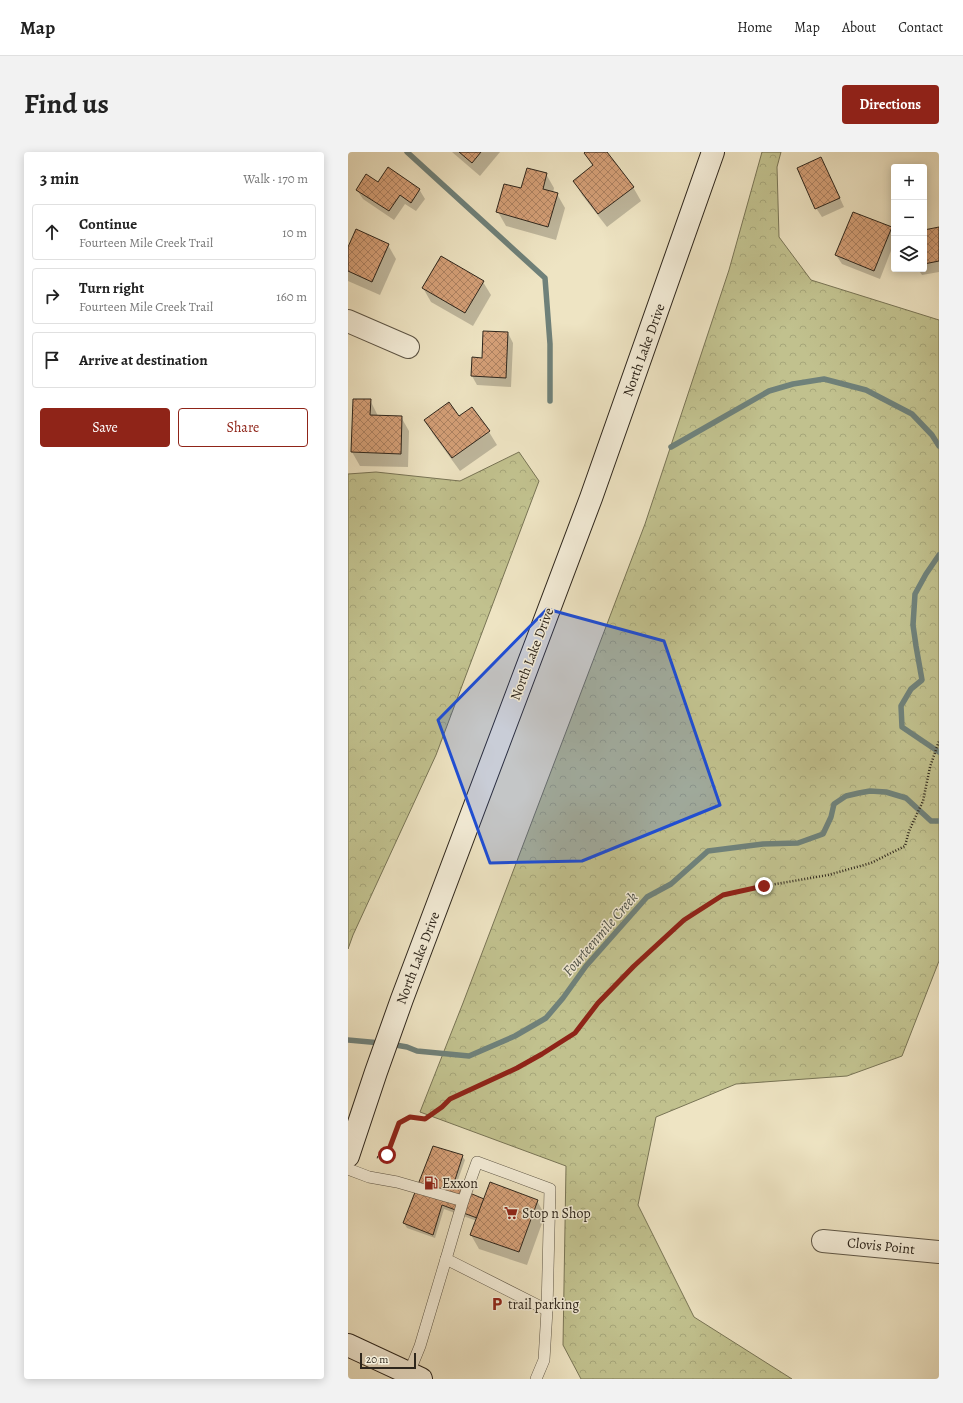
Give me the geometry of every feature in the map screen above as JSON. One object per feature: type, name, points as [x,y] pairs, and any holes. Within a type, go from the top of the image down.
[{"type":"main road","name":"North Lake Drive","points":[[348,1156],[402,999],[591,498],[713,152]]},
{"type":"main road","points":[[348,321],[408,347]]},
{"type":"main road","name":"Clovis Point","points":[[823,1240],[939,1252]]},
{"type":"main road","points":[[348,1345],[415,1376]]},
{"type":"lane","points":[[415,1376],[420,1346],[463,1201],[477,1162],[550,1189],[544,1360],[536,1379]]},
{"type":"lane","points":[[348,1170],[369,1177],[397,1182],[463,1201]]},
{"type":"lane","points":[[446,1259],[546,1310]]},
{"type":"path","points":[[377,1157],[386,1160],[399,1123],[410,1117],[425,1119],[442,1107],[450,1099],[517,1068],[575,1033],[598,1003],[684,920],[723,895],[828,875],[871,863],[905,846],[909,831],[923,801],[930,767],[939,740]]},
{"type":"highlighted area","points":[[547,609],[664,641],[720,805],[582,861],[490,863],[438,720]]},
{"type":"green space","points":[[762,152],[781,152],[777,167],[779,237],[811,280],[939,320],[939,961],[902,1056],[847,1076],[736,1084],[656,1117],[638,1205],[694,1317],[792,1379],[581,1379],[563,1345],[566,1166],[420,1112],[463,1003],[645,524],[729,270]]},
{"type":"green space","points":[[519,452],[539,481],[436,755],[353,935],[348,949],[348,474],[376,472],[460,481]]},
{"type":"building","points":[[459,152],[481,152],[472,163]]},
{"type":"building","points":[[607,152],[634,187],[598,214],[573,181],[593,165],[584,153]]},
{"type":"building","points":[[821,157],[840,198],[815,209],[797,168]]},
{"type":"building","points":[[388,167],[420,189],[411,203],[400,195],[389,211],[356,190],[366,174],[378,182]]},
{"type":"building","points":[[527,168],[547,173],[543,189],[558,193],[548,227],[496,212],[504,184],[521,188]]},
{"type":"building","points":[[853,212],[891,227],[874,271],[835,255]]},
{"type":"building","points":[[939,227],[939,261],[927,263],[927,236],[927,229]]},
{"type":"building","points":[[356,229],[389,244],[372,282],[348,271],[348,247]]},
{"type":"building","points":[[441,256],[484,281],[465,313],[422,288]]},
{"type":"building","points":[[483,331],[508,332],[506,378],[471,376],[472,357],[482,358]]},
{"type":"building","points":[[353,399],[371,399],[370,415],[402,416],[401,454],[351,452]]},
{"type":"building","points":[[449,402],[459,416],[472,407],[490,431],[452,458],[424,420]]},
{"type":"building","points":[[433,1146],[463,1155],[453,1186],[484,1199],[477,1218],[442,1205],[433,1235],[403,1223]]},
{"type":"building","points":[[490,1182],[538,1200],[519,1252],[470,1235]]},
{"type":"waterway","points":[[407,152],[545,278],[550,344],[550,401]]},
{"type":"waterway","points":[[671,447],[769,391],[793,384],[824,379],[866,390],[912,414],[932,435],[939,446]]},
{"type":"waterway","name":"Fourteenmile Creek","points":[[939,555],[915,594],[913,625],[922,680],[911,689],[901,706],[902,727],[939,752]]},
{"type":"waterway","name":"Fourteenmile Creek","points":[[390,1044],[407,1047],[417,1051],[469,1056],[515,1036],[546,1018],[563,998],[586,966],[647,897],[671,884],[708,851],[763,844],[798,843],[823,834],[831,817],[834,804],[846,796],[870,791],[886,792],[906,798],[931,821],[939,821]]},
{"type":"waterway","name":"Fourteenmile Creek","points":[[348,1040],[381,1043]]},
{"type":"place","name":"Exxon","points":[[431,1183]]},
{"type":"place","name":"Stop n Shop","points":[[511,1213]]},
{"type":"place","name":"trail parking","points":[[497,1304]]},
{"type":"route","points":[[387,1155],[399,1123],[410,1117],[425,1119],[442,1107],[450,1099],[517,1068],[575,1033],[598,1003],[634,966],[684,920],[723,895],[764,886]]}]
